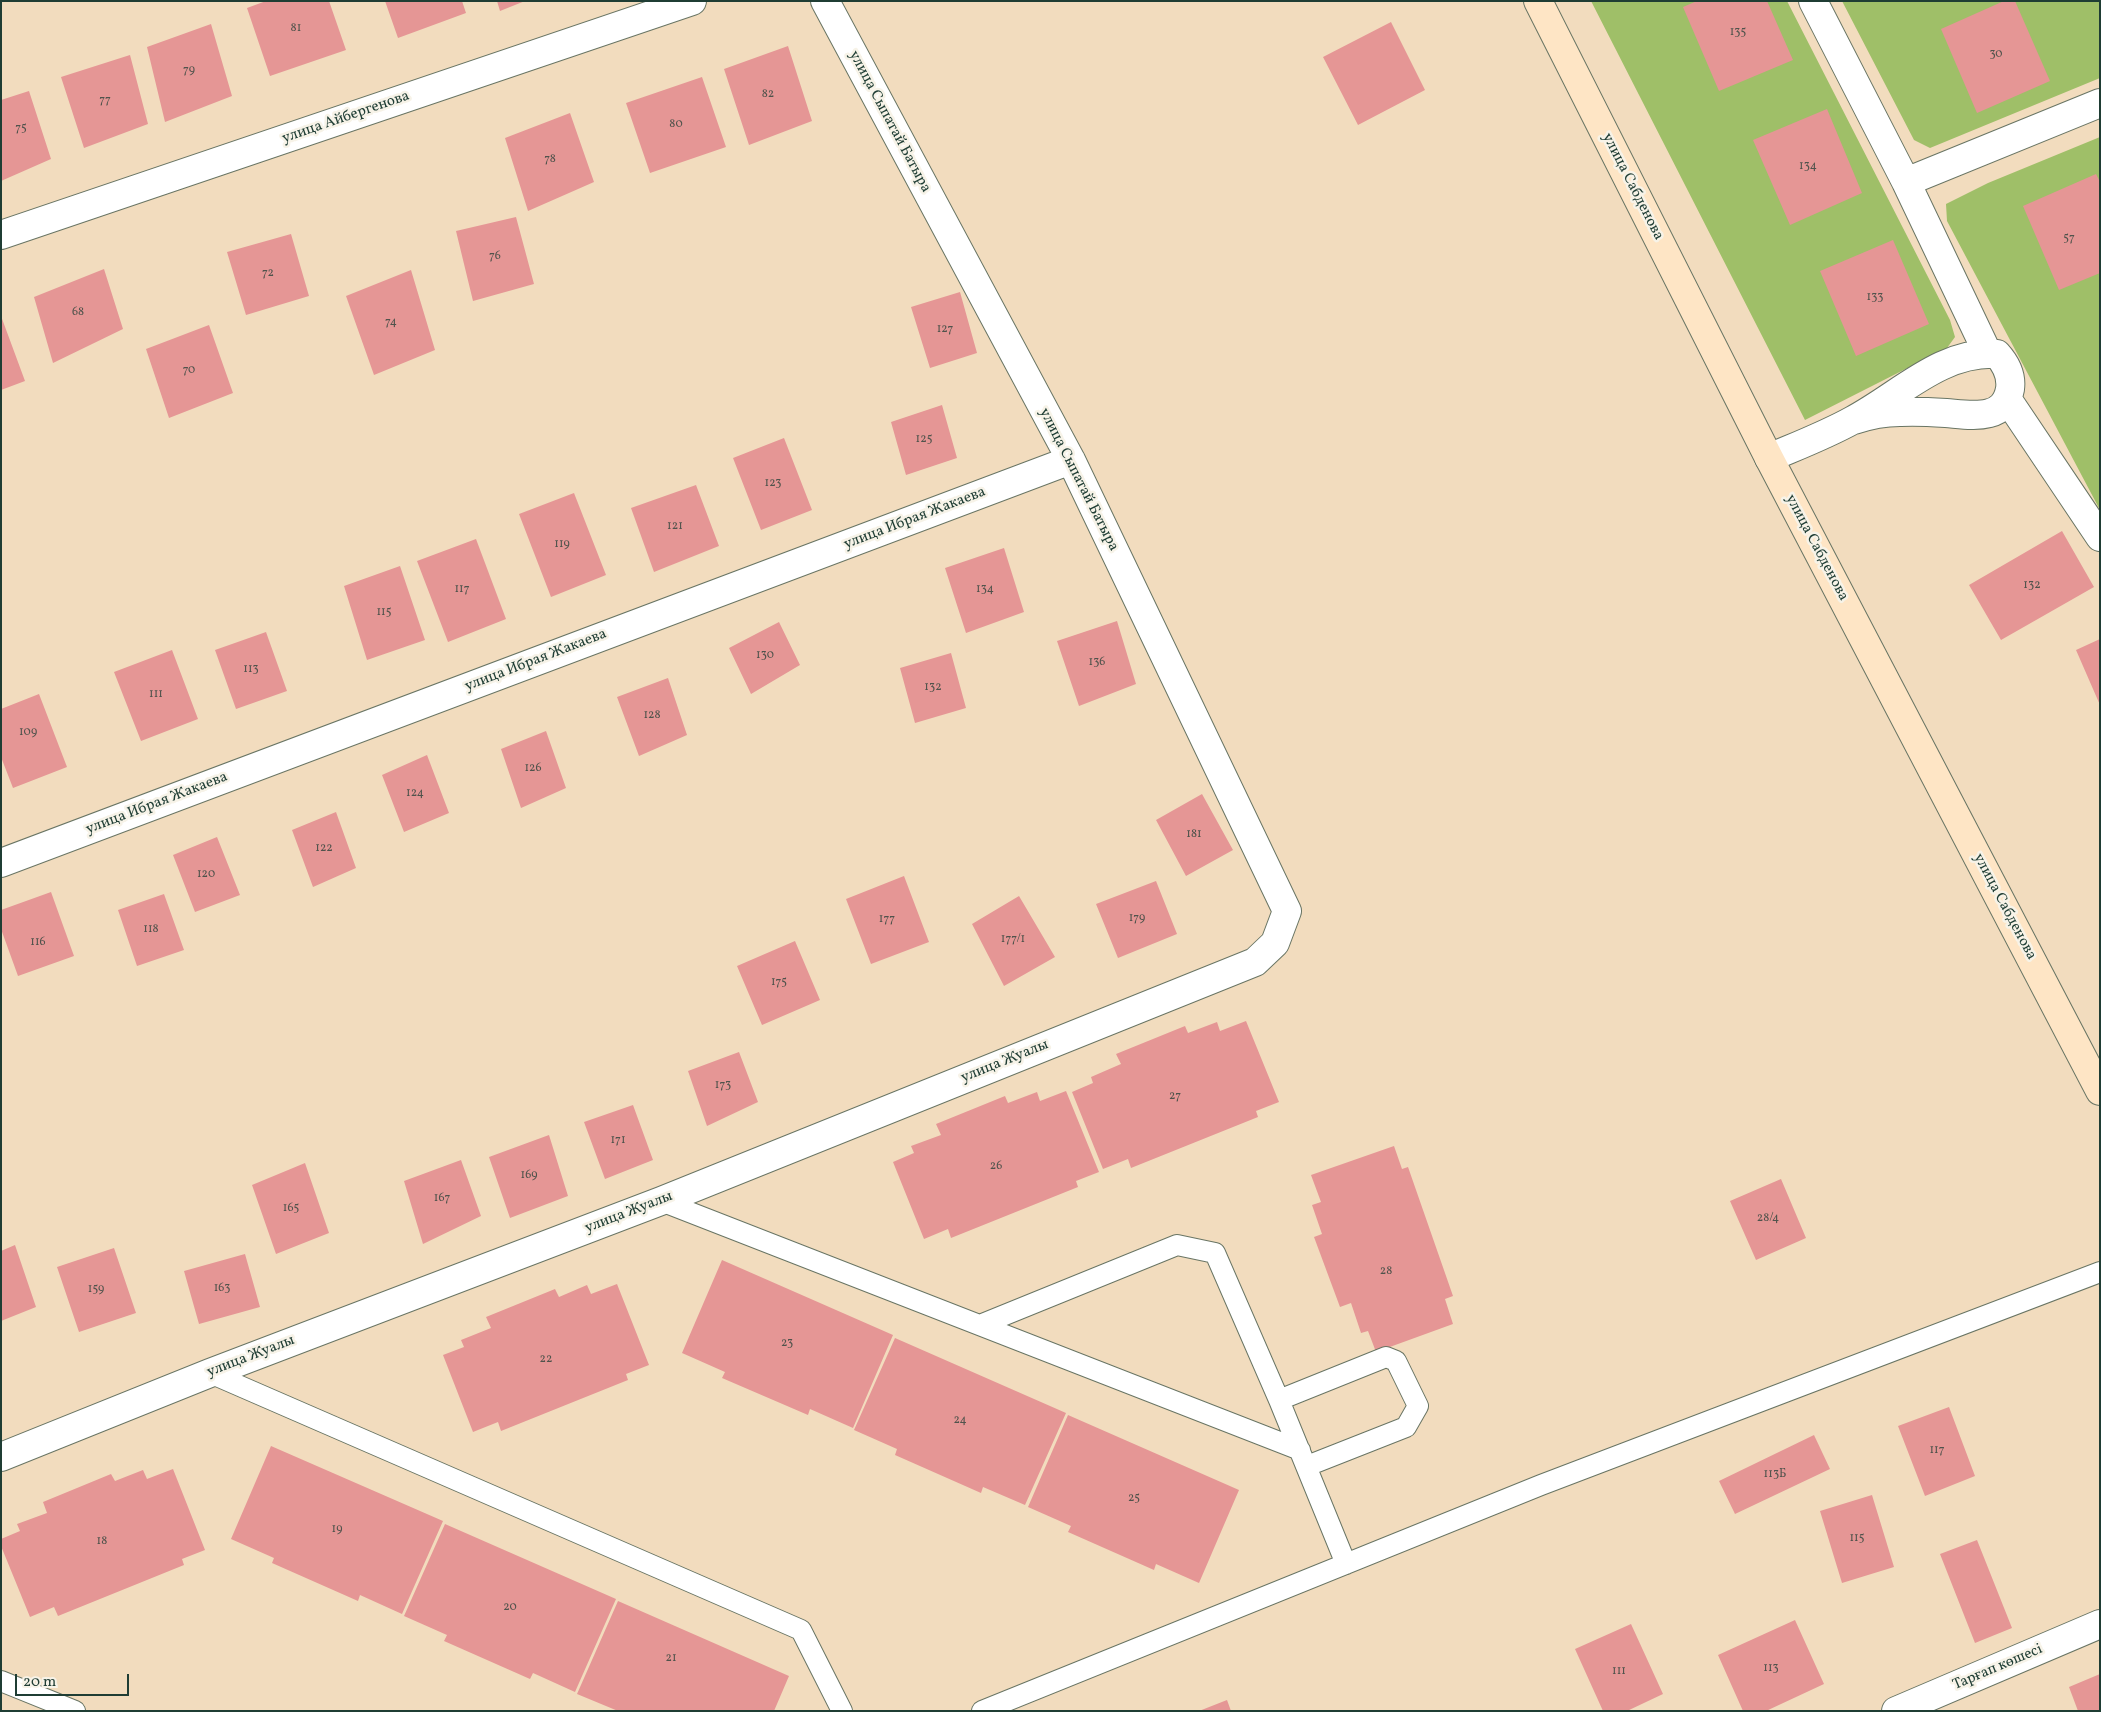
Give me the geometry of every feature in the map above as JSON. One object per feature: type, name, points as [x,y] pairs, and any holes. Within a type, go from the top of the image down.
[{"type":"street","name":"улица Айбергенова","points":[[1,235],[692,1]]},
{"type":"street","name":"улица Сыпатай Батыра","points":[[825,1],[1071,460],[1287,911],[1275,943],[1254,962]]},
{"type":"street","name":"улица Сабденова","points":[[1538,1],[1769,458],[2100,1091]]},
{"type":"street","points":[[1813,1],[1906,182],[1988,354]]},
{"type":"street","points":[[1906,182],[2100,103]]},
{"type":"street","points":[[1769,458],[1854,420],[1872,414],[1901,411],[1977,416],[1995,412],[2008,400],[2010,385],[2007,365],[1998,354],[1974,354],[1957,360],[1920,376],[1854,420]]},
{"type":"street","points":[[2008,400],[2100,538]]},
{"type":"street","name":"улица Ибрая Жакаева","points":[[1,862],[1071,460]]},
{"type":"street","name":"улица Жуалы","points":[[1,1456],[210,1373],[661,1200],[1254,962]]},
{"type":"street","name":"Тарғап көшесі","points":[[1896,1711],[2100,1624]]},
{"type":"lane","points":[[661,1200],[980,1325],[1303,1458],[1406,1427],[1418,1406],[1396,1362],[1386,1357],[1279,1400]]},
{"type":"lane","points":[[980,1325],[1177,1245],[1215,1254],[1279,1400],[1346,1564]]},
{"type":"lane","points":[[982,1711],[1540,1485],[2100,1272]]},
{"type":"lane","points":[[210,1373],[801,1630],[842,1711]]},
{"type":"lane","points":[[1,1681],[75,1711]]},
{"type":"green space","points":[[1591,1],[1787,1],[1950,320],[1955,337],[1947,348],[1805,420]]},
{"type":"green space","points":[[1842,1],[2100,1],[2100,78],[1930,148],[1914,140]]},
{"type":"green space","points":[[2100,137],[2100,510],[1947,221],[1946,204],[1988,183]]},
{"type":"building","points":[[266,1],[329,1],[346,50],[270,76],[247,8]]},
{"type":"building","points":[[385,1],[462,1],[466,13],[398,38]]},
{"type":"building","points":[[497,1],[525,1],[500,11]]},
{"type":"building","points":[[1697,1],[1767,1],[1793,60],[1719,91],[1683,7]]},
{"type":"building","points":[[2004,1],[2015,1],[2050,81],[1977,113],[1941,29]]},
{"type":"building","points":[[1391,22],[1425,90],[1358,125],[1323,57]]},
{"type":"building","points":[[211,24],[232,96],[165,122],[147,47]]},
{"type":"building","points":[[788,46],[812,121],[749,145],[724,69]]},
{"type":"building","points":[[130,55],[148,124],[84,148],[61,77]]},
{"type":"building","points":[[702,77],[726,147],[650,173],[626,103]]},
{"type":"building","points":[[29,91],[51,159],[1,181],[1,100]]},
{"type":"building","points":[[1827,109],[1862,193],[1790,225],[1753,140]]},
{"type":"building","points":[[570,113],[594,182],[528,211],[505,138]]},
{"type":"building","points":[[2096,174],[2100,182],[2100,273],[2059,290],[2023,206]]},
{"type":"building","points":[[516,217],[534,284],[473,301],[456,231]]},
{"type":"building","points":[[291,234],[309,296],[246,315],[227,252]]},
{"type":"building","points":[[1893,240],[1929,324],[1856,356],[1820,271]]},
{"type":"building","points":[[104,269],[123,329],[53,363],[34,297]]},
{"type":"building","points":[[411,270],[435,350],[374,375],[346,296]]},
{"type":"building","points":[[960,292],[977,353],[930,368],[911,307]]},
{"type":"building","points":[[1,316],[25,381],[1,390]]},
{"type":"building","points":[[209,325],[233,393],[169,418],[146,349]]},
{"type":"building","points":[[942,405],[957,458],[906,475],[891,422]]},
{"type":"building","points":[[784,438],[812,510],[761,530],[733,458]]},
{"type":"building","points":[[696,485],[719,546],[654,572],[631,508]]},
{"type":"building","points":[[574,493],[606,575],[551,597],[519,514]]},
{"type":"building","points":[[2062,531],[2094,587],[2001,640],[1969,585]]},
{"type":"building","points":[[476,539],[506,619],[448,642],[417,561]]},
{"type":"building","points":[[1004,548],[1024,612],[966,633],[945,568]]},
{"type":"building","points":[[400,566],[425,640],[367,660],[344,586]]},
{"type":"building","points":[[1117,621],[1136,684],[1079,706],[1057,641]]},
{"type":"building","points":[[779,622],[800,665],[751,694],[729,648]]},
{"type":"building","points":[[266,632],[287,691],[236,709],[215,650]]},
{"type":"building","points":[[2100,639],[2100,705],[2076,650]]},
{"type":"building","points":[[172,650],[198,719],[141,741],[114,672]]},
{"type":"building","points":[[951,653],[966,708],[915,723],[900,668]]},
{"type":"building","points":[[668,678],[687,735],[639,756],[617,697]]},
{"type":"building","points":[[39,694],[67,767],[13,788],[1,757],[1,709]]},
{"type":"building","points":[[546,731],[566,788],[521,808],[501,749]]},
{"type":"building","points":[[427,755],[449,813],[404,832],[382,775]]},
{"type":"building","points":[[1202,794],[1233,850],[1186,876],[1156,820]]},
{"type":"building","points":[[336,812],[356,868],[313,887],[292,830]]},
{"type":"building","points":[[217,837],[240,895],[195,912],[173,855]]},
{"type":"building","points":[[904,876],[929,942],[871,964],[846,899]]},
{"type":"building","points":[[1156,881],[1177,934],[1118,958],[1096,904]]},
{"type":"building","points":[[51,892],[74,956],[18,976],[1,929],[1,910]]},
{"type":"building","points":[[164,894],[184,950],[137,966],[118,910]]},
{"type":"building","points":[[1019,896],[1055,957],[1004,986],[972,924]]},
{"type":"building","points":[[795,941],[820,1000],[762,1025],[737,966]]},
{"type":"building","points":[[1246,1021],[1279,1102],[1256,1111],[1258,1117],[1131,1168],[1128,1159],[1103,1169],[1072,1092],[1093,1083],[1091,1077],[1121,1064],[1116,1054],[1185,1026],[1188,1033],[1217,1022],[1220,1031]]},
{"type":"building","points":[[739,1052],[758,1102],[707,1126],[688,1071]]},
{"type":"building","points":[[1066,1091],[1099,1172],[1076,1181],[1078,1187],[951,1238],[948,1229],[924,1239],[893,1162],[914,1153],[911,1146],[941,1135],[936,1124],[1005,1096],[1008,1103],[1037,1092],[1040,1101]]},
{"type":"building","points":[[633,1105],[653,1160],[605,1179],[584,1122]]},
{"type":"building","points":[[549,1135],[568,1196],[510,1218],[489,1157]]},
{"type":"building","points":[[1394,1146],[1402,1169],[1408,1167],[1453,1296],[1445,1299],[1453,1324],[1376,1352],[1368,1331],[1361,1333],[1351,1303],[1340,1307],[1314,1237],[1322,1234],[1312,1205],[1321,1202],[1311,1175]]},
{"type":"building","points":[[461,1160],[481,1216],[423,1244],[404,1181]]},
{"type":"building","points":[[305,1163],[329,1233],[276,1254],[252,1185]]},
{"type":"building","points":[[1781,1179],[1806,1238],[1756,1260],[1730,1201]]},
{"type":"building","points":[[15,1245],[36,1307],[1,1321],[1,1251]]},
{"type":"building","points":[[114,1248],[136,1313],[79,1332],[57,1267]]},
{"type":"building","points":[[245,1254],[260,1307],[199,1324],[184,1271]]},
{"type":"building","points":[[722,1260],[893,1335],[853,1428],[810,1409],[808,1415],[722,1378],[725,1372],[682,1353]]},
{"type":"building","points":[[617,1284],[649,1365],[626,1374],[628,1380],[501,1431],[498,1422],[473,1432],[443,1355],[464,1347],[461,1340],[491,1328],[486,1317],[555,1289],[559,1297],[587,1285],[591,1294]]},
{"type":"building","points":[[895,1338],[1066,1413],[1025,1505],[983,1487],[981,1493],[895,1455],[897,1449],[854,1430]]},
{"type":"building","points":[[1949,1407],[1975,1476],[1925,1496],[1898,1426]]},
{"type":"building","points":[[1068,1415],[1239,1490],[1199,1583],[1156,1564],[1154,1570],[1068,1532],[1071,1526],[1028,1507]]},
{"type":"building","points":[[1814,1435],[1830,1469],[1735,1514],[1719,1481]]},
{"type":"building","points":[[271,1446],[443,1521],[402,1614],[360,1595],[358,1601],[272,1563],[274,1558],[231,1539]]},
{"type":"building","points":[[173,1469],[205,1550],[182,1559],[184,1565],[58,1616],[54,1607],[30,1617],[1,1546],[1,1539],[20,1531],[17,1524],[47,1513],[43,1502],[111,1474],[115,1481],[143,1470],[147,1479]]},
{"type":"building","points":[[1872,1495],[1894,1567],[1842,1583],[1820,1511]]},
{"type":"building","points":[[445,1524],[616,1599],[575,1692],[533,1673],[530,1679],[444,1641],[447,1635],[404,1616]]},
{"type":"building","points":[[1977,1540],[2012,1628],[1975,1643],[1940,1554]]},
{"type":"building","points":[[618,1601],[789,1676],[774,1711],[618,1711],[577,1694]]},
{"type":"building","points":[[1795,1620],[1824,1684],[1766,1711],[1743,1711],[1718,1655]]},
{"type":"building","points":[[1631,1624],[1663,1694],[1627,1711],[1603,1711],[1575,1649]]},
{"type":"building","points":[[2100,1674],[2100,1711],[2078,1711],[2069,1687]]},
{"type":"building","points":[[1227,1700],[1231,1711],[1199,1711]]}]
